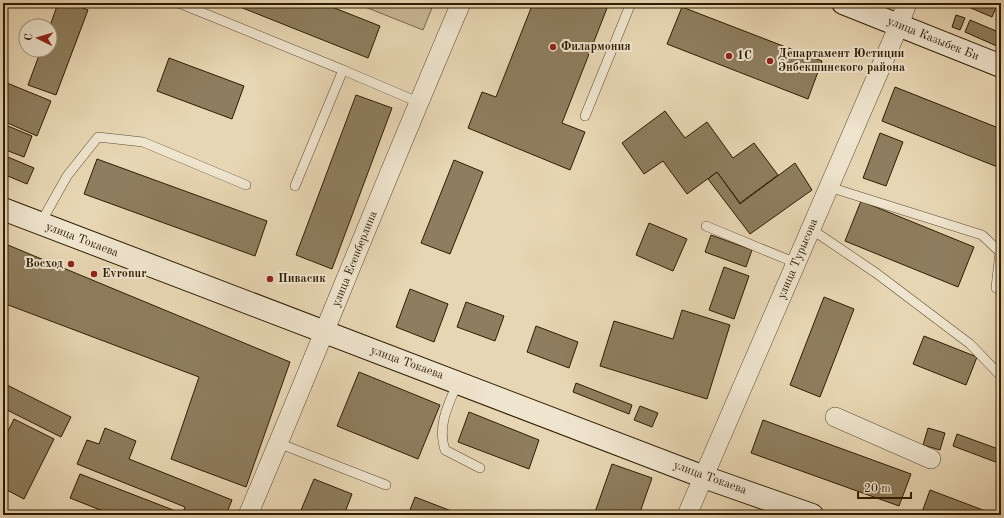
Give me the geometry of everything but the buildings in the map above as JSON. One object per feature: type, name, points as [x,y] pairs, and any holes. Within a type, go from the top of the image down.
[{"type":"street","name":"улица Есенберлина","points":[[248,515],[325,332],[418,102],[461,3]]},
{"type":"street","name":"улица Казыбек Би","points":[[843,3],[1001,66]]},
{"type":"street","name":"улица Турысова","points":[[687,515],[830,186],[907,3]]},
{"type":"street","name":"улица Токаева","points":[[3,210],[458,382],[704,477],[812,515]]},
{"type":"street","points":[[836,417],[931,460]]},
{"type":"lane","points":[[179,3],[418,102]]},
{"type":"lane","points":[[585,116],[631,3]]},
{"type":"lane","points":[[295,186],[343,70]]},
{"type":"lane","points":[[40,224],[68,176],[98,137],[143,142],[246,184]]},
{"type":"lane","points":[[830,186],[982,235],[1000,252],[996,288]]},
{"type":"lane","points":[[706,226],[796,263]]},
{"type":"lane","points":[[811,229],[876,273],[970,344],[1001,376]]},
{"type":"lane","points":[[458,382],[443,418],[441,439],[445,450],[480,468]]},
{"type":"lane","points":[[278,443],[386,485]]},
{"type":"shaded area","points":[[355,3],[434,3],[423,30]]},
{"type":"place","name":"Филармония","points":[[553,47]]},
{"type":"place","name":"1C","points":[[729,56]]},
{"type":"place","name":"Департамент Юстиции Энбекшинского района","points":[[770,61]]},
{"type":"place","name":"Восход","points":[[71,264]]},
{"type":"place","name":"Evronur","points":[[94,274]]},
{"type":"place","name":"Пивасик","points":[[270,279]]}]
